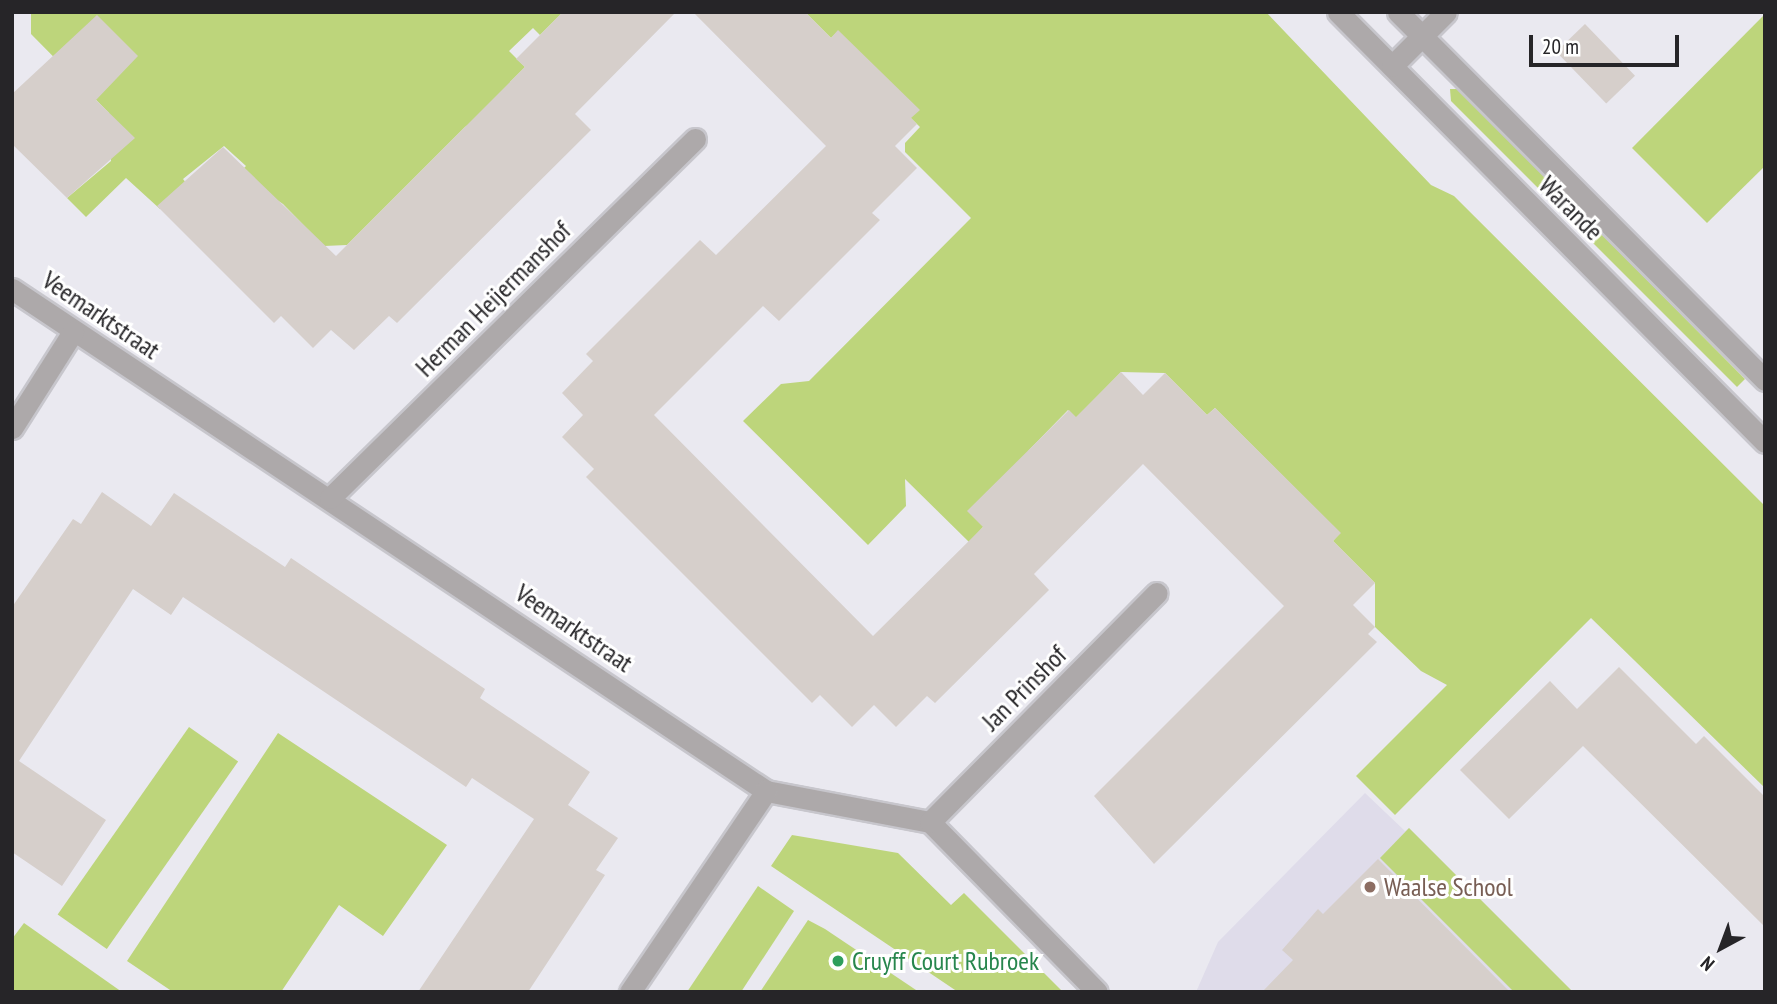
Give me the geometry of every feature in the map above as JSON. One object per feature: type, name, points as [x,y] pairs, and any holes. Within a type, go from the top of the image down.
[{"type":"street","name":"Warande","points":[[1338,12],[1765,442]]},
{"type":"street","name":"Warande","points":[[1398,12],[1765,380]]},
{"type":"street","points":[[1392,66],[1446,12]]},
{"type":"street","name":"Herman Heijermanshof","points":[[330,498],[695,139]]},
{"type":"street","name":"Veemarktstraat","points":[[12,289],[73,332],[330,498],[766,791],[930,822]]},
{"type":"street","points":[[12,428],[73,332]]},
{"type":"street","name":"Jan Prinshof","points":[[930,822],[1157,593]]},
{"type":"street","points":[[629,992],[766,791]]},
{"type":"street","points":[[930,822],[1097,992]]},
{"type":"shaded area","name":"Waalse School","points":[[1365,793],[1405,831],[1409,828],[1573,992],[1196,992],[1218,942]]},
{"type":"green space","points":[[31,12],[563,12],[540,35],[533,28],[509,51],[525,67],[510,82],[517,90],[465,127],[347,245],[324,246],[283,204],[238,174],[246,166],[224,146],[183,179],[186,183],[160,209],[126,178],[86,217],[67,198],[111,161],[109,113],[31,34]]},
{"type":"green space","points":[[805,12],[1266,12],[1431,185],[1454,196],[1765,506],[1765,788],[1591,618],[1395,815],[1356,776],[1447,685],[1421,671],[1375,627],[1375,583],[1333,541],[1340,533],[1215,408],[1207,415],[1165,373],[1121,372],[1076,418],[1068,410],[1029,450],[983,527],[969,542],[905,479],[906,506],[868,545],[743,421],[781,384],[809,381],[971,218],[905,152],[905,143],[920,127],[874,82],[838,31],[831,38]]},
{"type":"green space","points":[[1765,14],[1765,166],[1707,223],[1632,148]]},
{"type":"green space","points":[[1450,89],[1458,89],[1745,379],[1737,387],[1451,101]]},
{"type":"green space","points":[[189,727],[238,761],[107,949],[58,915]]},
{"type":"green space","points":[[278,733],[447,845],[383,936],[339,905],[281,992],[173,992],[127,961]]},
{"type":"green space","points":[[1409,828],[1573,992],[1514,992],[1380,858]]},
{"type":"green space","points":[[792,835],[898,853],[951,905],[964,893],[1063,992],[958,992],[771,866]]},
{"type":"green space","points":[[758,886],[794,911],[741,992],[687,992]]},
{"type":"green space","name":"Cruyff Court Rubroek","points":[[808,920],[825,929],[919,992],[760,992]]},
{"type":"green space","points":[[24,923],[122,992],[12,992],[12,939]]},
{"type":"building","points":[[563,12],[676,12],[575,114],[591,130],[397,323],[389,316],[354,350],[331,330],[313,348],[281,316],[274,323],[157,206],[223,147],[336,256],[525,67],[516,59]]},
{"type":"building","points":[[693,12],[805,12],[831,38],[838,30],[920,110],[911,118],[917,124],[895,146],[917,168],[872,213],[880,220],[779,321],[763,306],[654,415],[873,636],[983,527],[967,511],[1069,410],[1076,417],[1121,372],[1143,395],[1165,373],[1207,415],[1215,408],[1341,533],[1333,541],[1375,583],[1353,605],[1375,627],[1368,634],[1377,642],[1154,864],[1094,796],[1284,606],[1143,464],[1034,574],[1049,590],[935,703],[927,696],[896,727],[874,705],[852,727],[820,695],[812,703],[586,477],[594,469],[562,437],[583,415],[562,393],[593,361],[586,354],[700,240],[716,255],[826,146]]},
{"type":"building","points":[[97,15],[138,56],[96,100],[135,138],[67,198],[12,144],[12,94]]},
{"type":"building","points":[[1585,24],[1635,76],[1606,104],[1556,52]]},
{"type":"building","points":[[102,492],[151,526],[174,493],[285,567],[291,558],[485,689],[480,698],[590,772],[568,805],[618,838],[596,870],[605,875],[528,992],[418,992],[534,819],[472,778],[466,787],[183,597],[171,615],[133,589],[19,761],[106,820],[62,886],[12,852],[12,607],[73,519],[81,524]]},
{"type":"building","points":[[1619,667],[1696,744],[1704,736],[1765,797],[1765,927],[1583,746],[1509,819],[1460,770],[1550,681],[1577,709]]},
{"type":"building","points":[[1378,859],[1510,992],[1262,992],[1293,960],[1282,950],[1318,909],[1323,914]]},
{"type":"place","name":"Waalse School","points":[[1370,887]]},
{"type":"place","name":"Cruyff Court Rubroek","points":[[838,961]]}]
